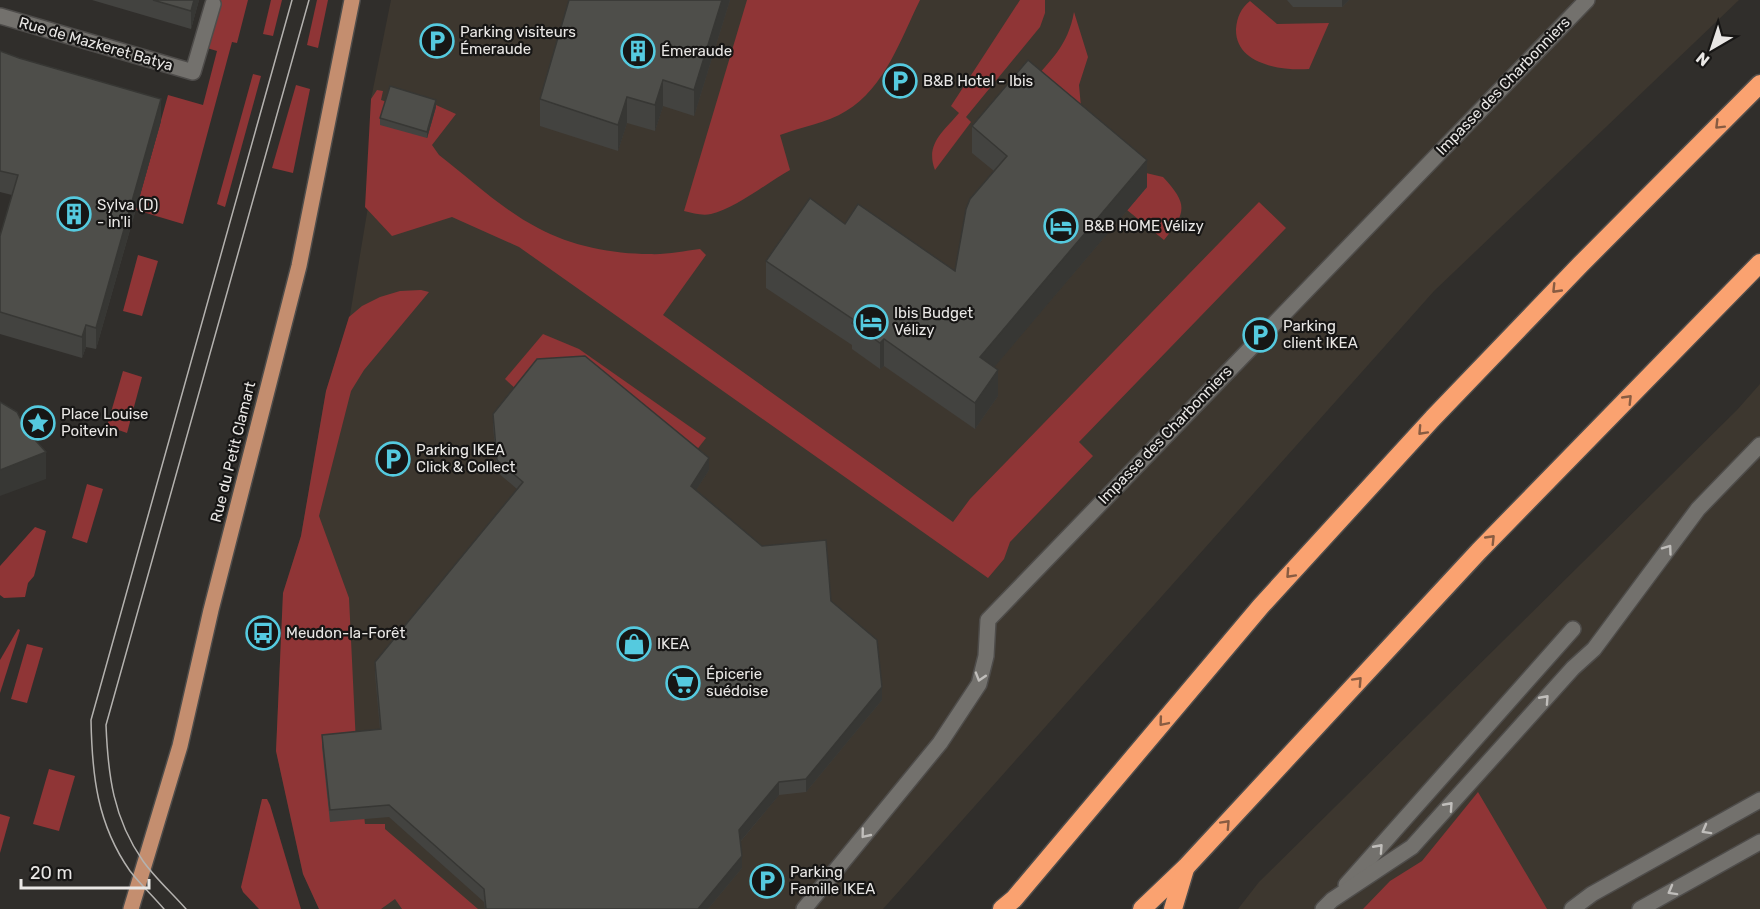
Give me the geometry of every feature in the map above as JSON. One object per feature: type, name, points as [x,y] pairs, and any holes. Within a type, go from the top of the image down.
[{"type":"highway","points":[[1008,906],[1269,597],[1433,418],[1580,265],[1760,84]]},
{"type":"highway","points":[[1142,909],[1186,867],[1479,551],[1760,263]]},
{"type":"highway","points":[[1173,909],[1186,867]]},
{"type":"main road","name":"Rue du Petit Clamart","points":[[131,909],[180,746],[211,610],[299,266],[352,0]]},
{"type":"street","name":"Impasse des Charbonniers","points":[[804,909],[940,743],[979,684],[986,656],[988,620],[1587,0]]},
{"type":"street","name":"Rue de Mazkeret Batya","points":[[0,16],[193,72],[213,4]]},
{"type":"street","points":[[1330,906],[1412,847],[1573,668],[1594,649],[1698,509],[1760,445]]},
{"type":"street","points":[[1330,906],[1573,629]]},
{"type":"street","points":[[1572,909],[1592,894],[1760,800]]},
{"type":"street","points":[[1640,909],[1760,842]]},
{"type":"shaded area","points":[[220,0],[248,0],[237,43],[232,42],[183,224],[136,210],[168,95],[203,105],[217,51],[207,48]]},
{"type":"shaded area","points":[[271,0],[282,0],[273,36],[263,34]]},
{"type":"shaded area","points":[[317,0],[328,0],[318,48],[307,45]]},
{"type":"shaded area","points":[[391,0],[1739,0],[1434,291],[883,909],[319,909],[303,874],[276,751],[283,593],[301,536],[326,391],[350,315],[368,207],[371,99]]},
{"type":"shaded area","points":[[747,0],[920,0],[891,61],[882,76],[860,101],[831,119],[780,135],[790,170],[741,201],[720,211],[704,215],[684,211]]},
{"type":"shaded area","points":[[1020,0],[1045,0],[1045,13],[1040,27],[966,117],[971,122],[935,170],[932,153],[934,146],[937,139],[959,113],[951,106]]},
{"type":"shaded area","points":[[1250,1],[1277,24],[1329,23],[1309,69],[1274,67],[1252,58],[1243,51],[1236,29],[1238,17]]},
{"type":"shaded area","points":[[1074,12],[1088,57],[1079,85],[1081,107],[1146,173],[1163,177],[1180,201],[1182,208],[1180,215],[1164,240],[1127,210],[1147,186],[1028,86],[1063,44]]},
{"type":"shaded area","points":[[253,74],[261,76],[225,207],[217,204]]},
{"type":"shaded area","points":[[296,85],[310,89],[293,173],[272,168]]},
{"type":"shaded area","points":[[377,90],[383,91],[381,100],[387,102],[427,138],[436,105],[456,114],[432,145],[439,155],[512,212],[551,234],[592,248],[635,254],[662,254],[700,249],[706,255],[663,315],[953,522],[970,499],[1259,202],[1286,228],[1079,442],[1093,456],[1010,542],[1004,559],[988,578],[519,247],[452,217],[392,236],[365,207],[371,99]]},
{"type":"shaded area","points":[[138,255],[158,261],[142,316],[123,311]]},
{"type":"shaded area","points":[[400,291],[429,292],[364,370],[351,391],[319,516],[349,598],[356,744],[365,824],[385,824],[385,829],[478,909],[402,909],[395,899],[381,909],[319,909],[303,874],[276,751],[283,593],[301,536],[326,391],[349,317],[362,306],[380,297]]},
{"type":"shaded area","points":[[543,334],[579,349],[706,438],[692,456],[520,393],[505,379]]},
{"type":"shaded area","points":[[123,371],[142,377],[127,433],[107,426]]},
{"type":"shaded area","points":[[1760,384],[1760,909],[1238,909],[1259,882],[1737,410]]},
{"type":"shaded area","points":[[87,484],[103,489],[87,543],[72,538]]},
{"type":"shaded area","points":[[35,527],[46,531],[34,576],[28,583],[25,597],[4,598],[0,595],[0,566]]},
{"type":"shaded area","points":[[18,629],[20,630],[0,693],[0,660]]},
{"type":"shaded area","points":[[27,644],[43,648],[27,703],[11,699]]},
{"type":"shaded area","points":[[49,769],[75,776],[59,831],[33,824]]},
{"type":"shaded area","points":[[1478,792],[1547,909],[1363,909],[1390,881],[1422,861]]},
{"type":"shaded area","points":[[262,799],[267,799],[270,805],[301,909],[259,909],[241,887]]},
{"type":"shaded area","points":[[0,814],[10,817],[0,853]]},
{"type":"building","points":[[153,0],[194,0],[191,11]]},
{"type":"building","name":"Émeraude","points":[[569,0],[722,0],[694,90],[663,80],[655,105],[627,97],[618,125],[540,99]]},
{"type":"building","name":"Sylva (D) - in'li","points":[[0,51],[161,99],[96,328],[86,325],[82,337],[0,312],[0,236],[18,175],[0,171]]},
{"type":"building","points":[[1028,60],[1147,160],[980,357],[998,370],[975,403],[884,339],[880,343],[852,323],[854,320],[766,261],[810,198],[845,224],[858,204],[955,271],[966,209],[970,199],[1007,156],[972,126]]},
{"type":"building","points":[[390,86],[436,100],[427,132],[380,118]]},
{"type":"building","name":"IKEA","points":[[585,356],[709,458],[691,486],[762,546],[826,540],[831,601],[877,640],[882,687],[806,779],[779,782],[739,830],[742,856],[698,909],[486,909],[484,889],[389,805],[330,810],[322,735],[381,729],[375,662],[523,482],[497,460],[493,414],[537,359]]},
{"type":"building","points":[[0,402],[17,412],[26,430],[46,452],[0,470]]},
{"type":"tram line","points":[[164,909],[130,871],[103,817],[95,780],[91,720],[292,0]]},
{"type":"tram line","points":[[186,909],[143,861],[125,829],[114,796],[108,761],[106,725],[309,0]]},
{"type":"place","name":"Parking visiteurs Émeraude","points":[[437,41]]},
{"type":"place","name":"Émeraude","points":[[638,51]]},
{"type":"place","name":"B&B Hotel - Ibis","points":[[900,81]]},
{"type":"place","name":"Sylva (D) - in'li","points":[[74,214]]},
{"type":"place","name":"B&B HOME Vélizy","points":[[1061,226]]},
{"type":"place","name":"Ibis Budget Vélizy","points":[[871,322]]},
{"type":"place","name":"Parking client IKEA","points":[[1260,335]]},
{"type":"place","name":"Place Louise Poitevin","points":[[38,423]]},
{"type":"place","name":"Parking IKEA Click & Collect","points":[[393,459]]},
{"type":"place","name":"Meudon-la-Forêt","points":[[263,633]]},
{"type":"place","name":"IKEA","points":[[634,644]]},
{"type":"place","name":"Épicerie suédoise","points":[[683,683]]},
{"type":"place","name":"Parking Famille IKEA","points":[[767,881]]}]
